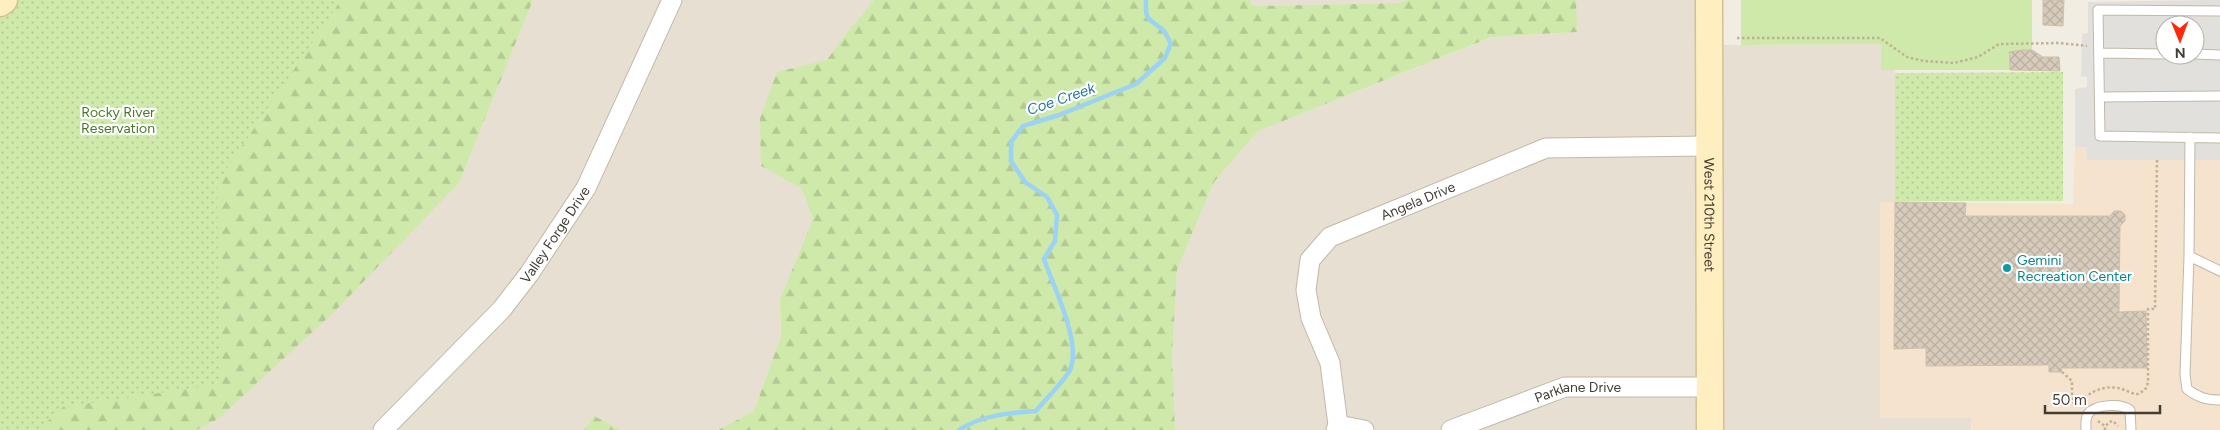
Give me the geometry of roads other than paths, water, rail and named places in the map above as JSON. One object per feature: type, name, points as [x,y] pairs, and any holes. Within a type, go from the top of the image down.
[{"type":"street","points":[[0,3],[4,0]]},
{"type":"street","name":"Valley Forge Drive","points":[[383,430],[502,309],[529,274],[586,188],[672,0]]},
{"type":"street","name":"West 210th Street","points":[[1709,0],[1710,430]]},
{"type":"street","name":"Angela Drive","points":[[1337,427],[1330,363],[1311,318],[1306,290],[1310,260],[1330,237],[1546,148],[1710,146]]},
{"type":"street","name":"Parklane Drive","points":[[1451,430],[1565,388],[1710,387]]},
{"type":"street","points":[[1337,427],[1364,430]]},
{"type":"lane","points":[[2220,11],[2098,10],[2100,136],[2220,138]]},
{"type":"lane","points":[[2099,53],[2155,54]]},
{"type":"lane","points":[[2205,54],[2220,54]]},
{"type":"lane","points":[[2100,98],[2220,96]]},
{"type":"lane","points":[[2190,138],[2185,375],[2187,389],[2195,395],[2208,400],[2220,400]]},
{"type":"lane","points":[[2189,256],[2220,271]]},
{"type":"lane","points":[[2086,430],[2086,418],[2090,412],[2103,407],[2117,406],[2130,410],[2131,430]]},
{"type":"waterway","name":"Coe Creek","points":[[959,430],[986,418],[1036,411],[1070,370],[1073,358],[1069,330],[1065,314],[1044,259],[1055,241],[1057,215],[1047,197],[1025,182],[1011,161],[1011,142],[1023,126],[1059,115],[1136,84],[1165,58],[1171,43],[1163,30],[1148,18],[1146,0]]},
{"type":"place","name":"Gemini Recreation Center","points":[[2007,268]]},
{"type":"park label","name":"Rocky River Reservation","points":[[118,120]]}]
